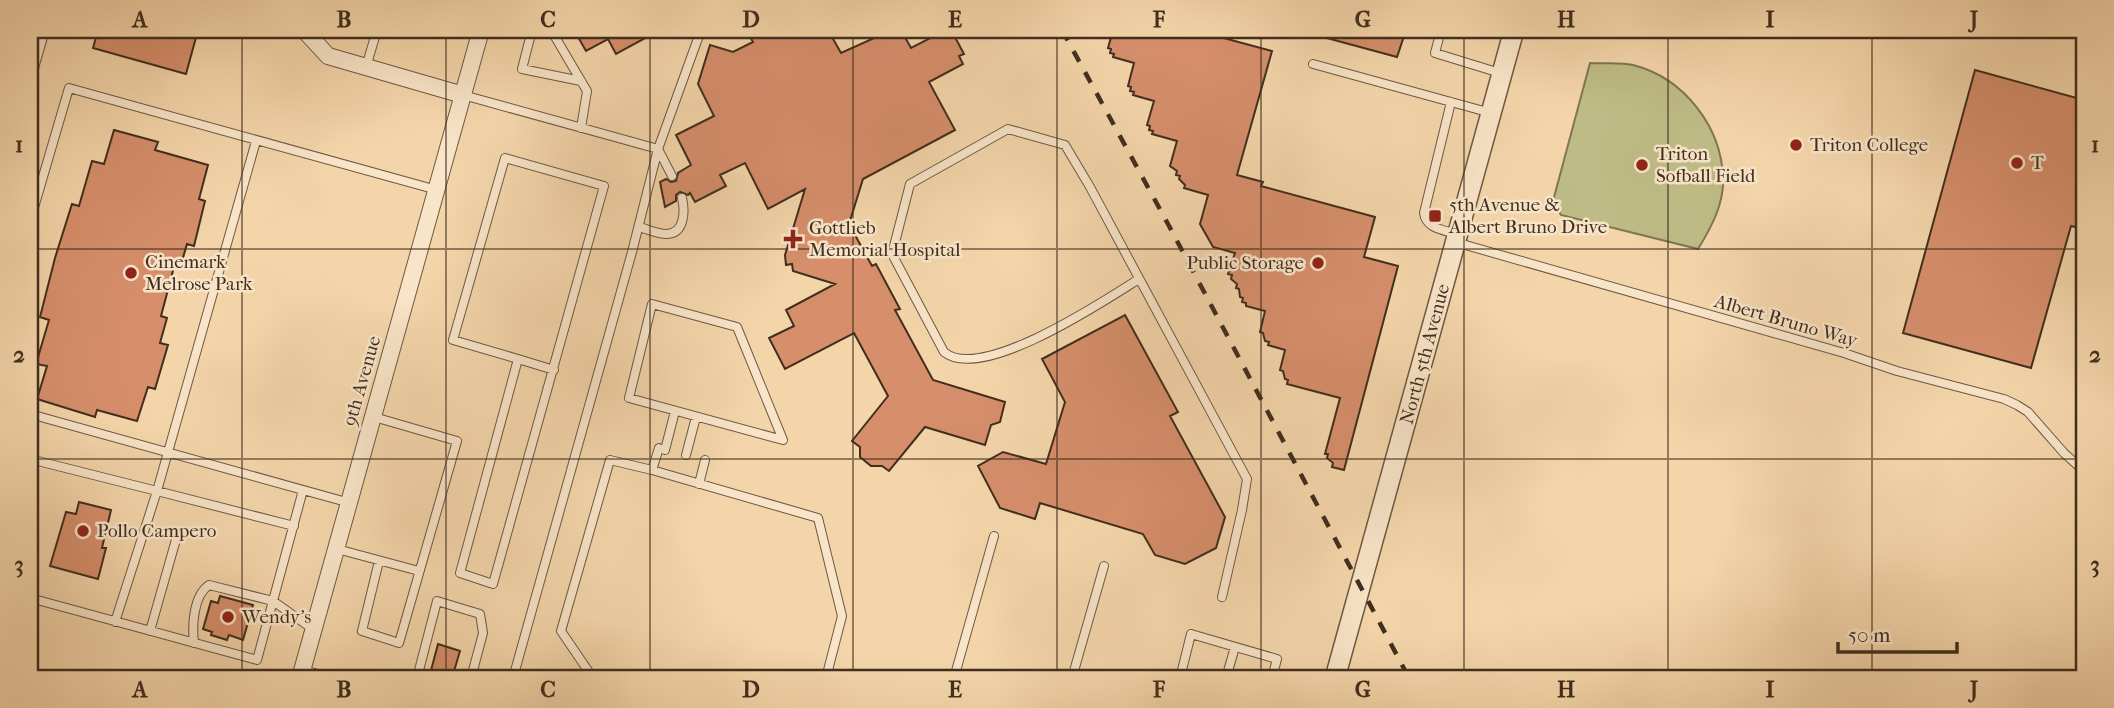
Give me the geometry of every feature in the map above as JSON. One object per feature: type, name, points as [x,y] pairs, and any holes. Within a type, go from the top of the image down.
[{"type":"street","points":[[304,30],[328,56],[463,95]]},
{"type":"street","name":"9th Avenue","points":[[301,674],[481,30]]},
{"type":"street","name":"North 5th Avenue","points":[[1335,678],[1514,30]]},
{"type":"lane","points":[[30,82],[45,30]]},
{"type":"lane","points":[[366,67],[377,30]]},
{"type":"lane","points":[[532,30],[522,69],[581,81]]},
{"type":"lane","points":[[551,30],[587,91],[581,128]]},
{"type":"lane","points":[[513,678],[639,227],[658,149],[701,30]]},
{"type":"lane","points":[[1441,30],[1435,53],[1502,74]]},
{"type":"lane","points":[[1313,64],[1491,113]]},
{"type":"lane","points":[[30,221],[69,89],[437,190]]},
{"type":"lane","points":[[463,95],[658,149],[672,176]]},
{"type":"lane","name":"Albert Bruno Way","points":[[1451,102],[1424,213],[1425,220],[1431,226],[1456,238],[1897,371],[2004,399],[2028,412],[2064,453],[2084,471]]},
{"type":"lane","points":[[1139,279],[1006,352],[982,358],[949,356],[944,352],[892,254],[910,184],[1008,129],[1065,145],[1139,279],[1247,479],[1222,597]]},
{"type":"lane","points":[[115,622],[157,491],[256,141]]},
{"type":"lane","points":[[518,359],[460,573],[493,584],[554,370],[604,186],[505,158],[453,340],[518,359],[554,370]]},
{"type":"lane","points":[[639,227],[667,234],[676,231],[685,212],[682,198]]},
{"type":"lane","points":[[652,304],[737,327],[783,440],[696,417],[628,398],[652,304]]},
{"type":"lane","points":[[652,470],[675,411]]},
{"type":"lane","points":[[30,414],[350,503]]},
{"type":"lane","points":[[374,417],[457,441],[399,643],[362,631],[379,561]]},
{"type":"lane","points":[[686,455],[696,417]]},
{"type":"lane","points":[[30,459],[294,526]]},
{"type":"lane","points":[[593,678],[561,631],[610,460],[818,518],[842,616],[826,678]]},
{"type":"lane","points":[[699,484],[705,460]]},
{"type":"lane","points":[[30,598],[257,660],[303,491]]},
{"type":"lane","points":[[150,631],[177,536]]},
{"type":"lane","points":[[954,678],[994,537]]},
{"type":"lane","points":[[337,549],[419,571]]},
{"type":"lane","points":[[1072,678],[1104,566]]},
{"type":"lane","points":[[194,643],[193,620],[203,589],[209,585],[273,601],[314,630]]},
{"type":"lane","points":[[416,678],[437,601],[480,614],[483,632],[471,678]]},
{"type":"lane","points":[[1180,678],[1191,634],[1277,659],[1272,678]]},
{"type":"lane","points":[[1226,678],[1236,646]]},
{"type":"lane","points":[[301,674],[333,678]]},
{"type":"shaded area","name":"Triton Sofball Field","points":[[1590,63],[1628,64],[1651,71],[1684,93],[1708,124],[1721,160],[1723,188],[1716,216],[1698,249],[1561,215],[1553,201]]},
{"type":"building","points":[[98,30],[198,30],[186,74],[93,48]]},
{"type":"building","points":[[574,30],[660,30],[616,54],[608,39],[586,51]]},
{"type":"building","points":[[746,30],[828,30],[841,53],[892,30],[901,30],[911,48],[946,30],[972,30],[956,39],[964,54],[959,56],[963,64],[929,82],[955,130],[863,179],[849,224],[872,266],[876,264],[900,309],[895,310],[933,380],[1005,402],[1000,422],[991,425],[985,445],[925,427],[889,471],[882,466],[871,466],[860,457],[860,447],[852,441],[888,396],[854,333],[785,369],[769,338],[794,326],[786,310],[835,284],[793,271],[792,264],[786,265],[785,255],[805,189],[768,209],[745,163],[720,175],[726,186],[695,202],[690,193],[688,195],[680,192],[676,195],[676,201],[665,207],[660,182],[666,179],[676,181],[678,173],[691,165],[676,135],[714,116],[698,84],[710,45],[733,52],[753,42]]},
{"type":"building","points":[[1113,30],[1194,30],[1272,51],[1237,175],[1263,182],[1261,186],[1375,217],[1364,257],[1398,266],[1344,470],[1332,467],[1333,463],[1327,458],[1328,454],[1325,454],[1340,398],[1287,384],[1288,380],[1280,370],[1285,350],[1268,345],[1269,342],[1265,341],[1263,333],[1260,332],[1265,311],[1246,306],[1246,303],[1242,302],[1237,284],[1231,279],[1232,275],[1228,274],[1235,253],[1213,247],[1200,224],[1208,195],[1184,188],[1180,176],[1176,175],[1177,171],[1170,166],[1177,141],[1152,134],[1153,131],[1149,130],[1150,126],[1147,125],[1154,101],[1133,95],[1134,92],[1130,91],[1131,87],[1128,86],[1134,63],[1113,57],[1114,54],[1110,53],[1111,49],[1108,48]]},
{"type":"building","points":[[1313,30],[1406,30],[1397,57],[1312,34]]},
{"type":"building","name":"T","points":[[1975,70],[2084,100],[2084,229],[2071,226],[2031,368],[1903,333]]},
{"type":"building","name":"Cinemark Melrose Park","points":[[114,130],[158,142],[155,150],[208,165],[199,199],[205,201],[194,246],[187,244],[180,268],[174,267],[161,316],[167,318],[160,343],[168,345],[155,389],[148,387],[137,421],[97,410],[95,417],[37,399],[47,366],[36,364],[49,320],[40,317],[55,258],[72,204],[79,206],[92,161],[104,164]]},
{"type":"building","points":[[1125,315],[1178,412],[1170,416],[1225,517],[1216,548],[1185,564],[1155,555],[1143,534],[1040,503],[1035,519],[1000,508],[978,466],[1003,452],[1046,464],[1065,402],[1042,359]]},
{"type":"building","name":"Pollo Campero","points":[[79,502],[111,510],[102,548],[106,548],[98,579],[50,566],[66,512],[76,514]]},
{"type":"building","name":"Wendy's","points":[[220,596],[253,605],[243,640],[229,635],[227,640],[211,635],[212,632],[203,629],[211,601],[218,603]]},
{"type":"building","points":[[438,644],[460,651],[452,678],[429,678]]},
{"type":"railway","points":[[1062,30],[1409,678]]},
{"type":"place","name":"Triton College","points":[[1796,145]]},
{"type":"place","name":"T","points":[[2017,163]]},
{"type":"place","name":"Triton Sofball Field","points":[[1642,165]]},
{"type":"place","name":"5th Avenue & Albert Bruno Drive","points":[[1435,216]]},
{"type":"place","name":"Gottlieb Memorial Hospital","points":[[793,239]]},
{"type":"place","name":"Public Storage","points":[[1318,263]]},
{"type":"place","name":"Cinemark Melrose Park","points":[[131,273]]},
{"type":"place","name":"Pollo Campero","points":[[83,531]]},
{"type":"place","name":"Wendy's","points":[[228,617]]}]
